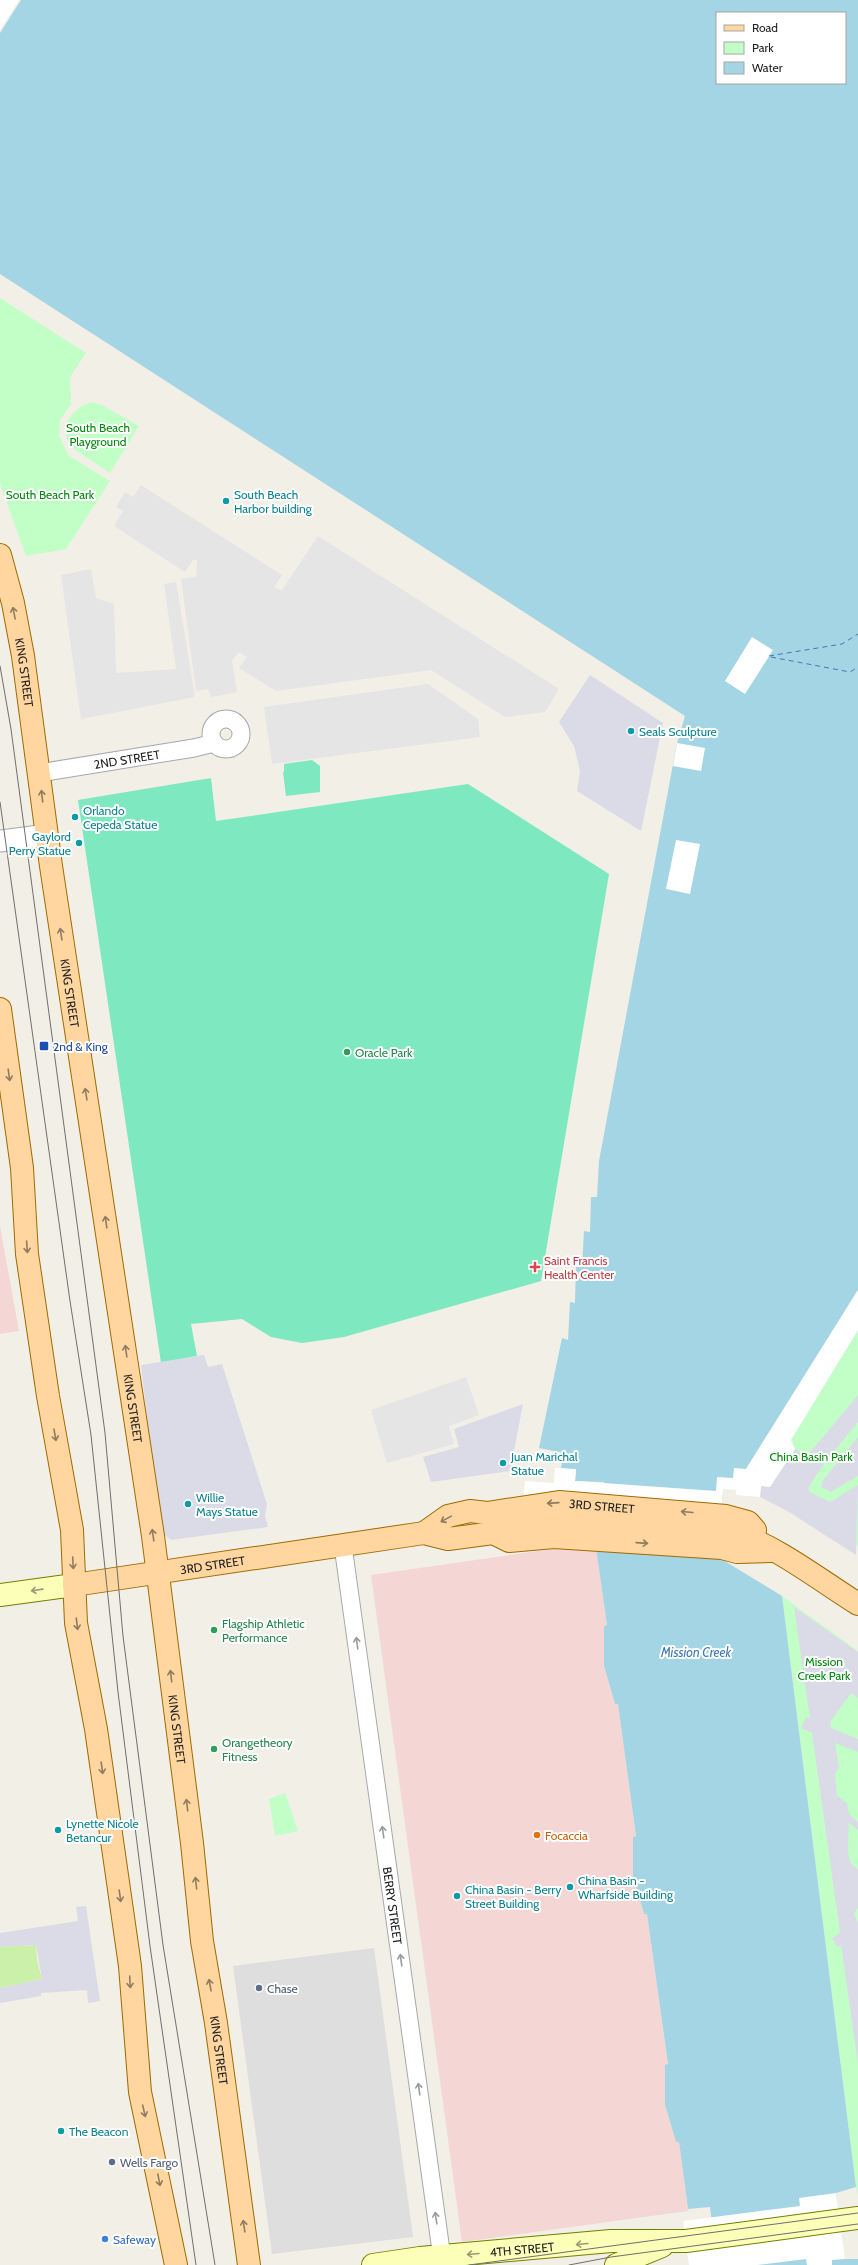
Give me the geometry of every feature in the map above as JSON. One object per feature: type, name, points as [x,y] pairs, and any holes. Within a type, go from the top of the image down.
[{"type":"main road","name":"KING STREET","points":[[0,555],[13,603],[23,656],[47,835],[158,1574],[191,1836],[202,1941],[216,2023],[249,2265]]},
{"type":"main road","points":[[0,1009],[22,1168],[27,1254],[48,1396],[72,1530],[76,1623],[96,1729],[130,1966],[140,2092],[176,2265]]},
{"type":"main road","name":"3RD STREET","points":[[424,1533],[448,1516],[470,1511],[487,1512],[559,1502],[605,1523],[724,1532]]},
{"type":"main road","name":"3RD STREET","points":[[0,1595],[158,1574],[424,1533],[448,1539],[493,1533],[508,1541],[547,1537],[605,1523],[724,1532],[748,1522],[772,1551],[858,1604]]},
{"type":"main road","name":"3RD STREET","points":[[724,1532],[737,1552],[772,1551]]},
{"type":"main road","name":"4TH STREET","points":[[373,2265],[443,2261],[611,2241],[679,2242],[851,2221]]},
{"type":"main road","name":"4TH STREET","points":[[616,2265],[679,2242]]},
{"type":"street","name":"2ND STREET","points":[[38,773],[194,748],[214,743]]},
{"type":"street","points":[[0,841],[47,835]]},
{"type":"street","name":"BERRY STREET","points":[[343,1546],[443,2261]]},
{"type":"shaded area","points":[[141,485],[282,575],[274,587],[282,590],[318,536],[559,689],[545,712],[505,717],[431,670],[276,691],[239,668],[247,657],[239,652],[232,661],[237,692],[211,697],[208,689],[196,691],[181,579],[196,577],[197,560],[193,560],[185,572],[114,526],[123,511],[116,507],[125,492],[133,497]]},
{"type":"shaded area","points":[[91,569],[96,598],[114,604],[116,673],[176,669],[164,584],[176,582],[195,697],[81,719],[61,575]]},
{"type":"shaded area","points":[[590,675],[663,723],[641,831],[577,791],[580,771],[574,746],[559,722]]},
{"type":"shaded area","points":[[428,684],[478,719],[480,737],[272,764],[264,707]]},
{"type":"shaded area","points":[[0,1226],[19,1331],[0,1334]]},
{"type":"shaded area","points":[[204,1355],[208,1367],[222,1364],[267,1504],[265,1515],[268,1527],[171,1540],[163,1534],[159,1524],[141,1365]]},
{"type":"shaded area","points":[[466,1377],[479,1415],[449,1426],[454,1444],[387,1463],[371,1410]]},
{"type":"shaded area","points":[[858,1395],[858,1422],[823,1465],[808,1488],[810,1492],[830,1502],[858,1485],[856,1555],[789,1512],[760,1497],[761,1486],[770,1487],[795,1449],[806,1457]]},
{"type":"shaded area","points":[[523,1404],[510,1471],[431,1482],[423,1457],[459,1447],[454,1429]]},
{"type":"shaded area","points":[[858,1437],[858,1476],[831,1492],[821,1487],[823,1480]]},
{"type":"shaded area","points":[[565,1547],[596,1548],[607,1625],[604,1626],[604,1666],[615,1704],[618,1703],[636,1837],[633,1837],[633,1876],[644,1914],[647,1914],[668,2065],[665,2065],[665,2105],[676,2142],[679,2142],[688,2211],[462,2242],[371,1575]]},
{"type":"shaded area","points":[[794,1607],[858,1652],[858,1698],[851,1693],[830,1722],[831,1728],[858,1739],[858,1752],[835,1743],[839,1767],[835,1774],[837,1796],[847,1803],[849,1814],[858,1822],[858,1830],[849,1823],[848,1851],[850,1862],[857,1869],[858,1868],[858,1908],[854,1914],[858,1923],[858,2064],[841,1945],[837,1947],[832,1938],[840,1933],[812,1733],[801,1728],[806,1717],[810,1719]]},
{"type":"shaded area","points":[[86,1906],[100,2001],[88,2003],[87,1990],[41,1993],[41,1996],[0,2003],[0,1988],[42,1979],[36,1945],[0,1947],[0,1933],[78,1921],[76,1907]]},
{"type":"shaded area","points":[[374,1948],[413,2237],[272,2254],[233,1966]]},
{"type":"green space","name":"South Beach Park","points":[[0,298],[86,353],[70,377],[71,404],[60,420],[59,436],[69,456],[110,481],[66,549],[26,556],[0,484]]},
{"type":"green space","name":"South Beach Playground","points":[[93,402],[102,405],[139,426],[110,473],[75,450],[69,443],[66,435],[68,421],[72,414],[85,405]]},
{"type":"green space","points":[[312,760],[320,766],[320,792],[286,796],[283,772],[284,764]]},
{"type":"green space","name":"Oracle Park","points":[[211,778],[216,821],[468,784],[609,874],[541,1281],[344,1337],[302,1343],[271,1337],[242,1319],[191,1324],[197,1356],[161,1363],[78,800]]},
{"type":"green space","name":"China Basin Park","points":[[858,1290],[858,1546],[761,1486]]},
{"type":"green space","name":"Mission Creek Park","points":[[782,1596],[858,1651],[858,2195],[856,2187]]},
{"type":"green space","points":[[285,1793],[298,1831],[275,1836],[269,1799]]},
{"type":"green space","points":[[36,1945],[37,1960],[42,1979],[0,1988],[0,1947]]},
{"type":"water","name":"Mission Creek","points":[[21,0],[858,0],[858,1290],[746,1469],[723,1488],[718,1557],[782,1596],[856,2187],[836,2193],[844,2259],[858,2259],[858,2265],[717,2265],[710,2207],[688,2209],[679,2142],[676,2142],[665,2105],[665,2065],[668,2064],[647,1914],[644,1914],[633,1876],[633,1837],[636,1836],[618,1704],[615,1704],[604,1666],[604,1626],[607,1625],[596,1548],[599,1548],[604,1482],[575,1481],[576,1470],[561,1468],[564,1453],[539,1448],[562,1338],[568,1340],[570,1302],[575,1303],[576,1267],[582,1267],[584,1231],[590,1232],[591,1197],[597,1197],[599,1161],[677,743],[685,716],[0,274],[0,33]]},
{"type":"pier","points":[[0,0],[19,0],[0,30]]},
{"type":"pier","points":[[752,637],[773,650],[745,694],[725,681]]},
{"type":"pier","points":[[677,743],[705,748],[701,771],[673,766]]},
{"type":"pier","points":[[676,840],[700,844],[690,894],[666,889]]},
{"type":"pier","points":[[858,1290],[858,1330],[791,1440],[795,1449],[770,1487],[761,1486],[760,1497],[736,1495],[736,1490],[723,1489],[718,1557],[520,1530],[525,1481],[554,1483],[555,1468],[576,1469],[575,1481],[716,1491],[717,1477],[733,1478],[734,1468],[746,1469]]},
{"type":"pier","points":[[836,2193],[845,2259],[832,2260],[832,2265],[807,2265],[806,2259],[757,2265],[689,2265],[683,2221],[800,2206],[799,2198]]},
{"type":"ferry route","points":[[769,656],[842,644],[858,634]]},
{"type":"ferry route","points":[[771,657],[850,672],[858,667]]},
{"type":"tram line","points":[[0,666],[11,729],[105,1433],[123,1636],[163,1945],[215,2265]]},
{"type":"tram line","points":[[0,802],[70,1301],[91,1435],[118,1692],[150,1946],[196,2265]]},
{"type":"tram line","points":[[469,2265],[858,2213]]},
{"type":"tram line","points":[[569,2265],[611,2257],[858,2224]]},
{"type":"place","name":"South Beach Harbor building","points":[[226,501]]},
{"type":"place","name":"Seals Sculpture","points":[[631,731]]},
{"type":"place","name":"Orlando Cepeda Statue","points":[[75,817]]},
{"type":"place","name":"Gaylord Perry Statue","points":[[79,843]]},
{"type":"place","name":"2nd & King","points":[[44,1046]]},
{"type":"place","name":"Oracle Park","points":[[347,1052]]},
{"type":"place","name":"Saint Francis Health Center","points":[[535,1267]]},
{"type":"place","name":"Juan Marichal Statue","points":[[503,1463]]},
{"type":"place","name":"Willie Mays Statue","points":[[188,1504]]},
{"type":"place","name":"Flagship Athletic Performance","points":[[214,1630]]},
{"type":"place","name":"Orangetheory Fitness","points":[[214,1749]]},
{"type":"place","name":"Lynette Nicole Betancur","points":[[58,1830]]},
{"type":"place","name":"Focaccia","points":[[537,1835]]},
{"type":"place","name":"China Basin - Wharfside Building","points":[[570,1887]]},
{"type":"place","name":"China Basin - Berry Street Building","points":[[457,1896]]},
{"type":"place","name":"Chase","points":[[259,1988]]},
{"type":"place","name":"The Beacon","points":[[61,2131]]},
{"type":"place","name":"Wells Fargo","points":[[112,2162]]},
{"type":"place","name":"Safeway","points":[[105,2239]]}]
